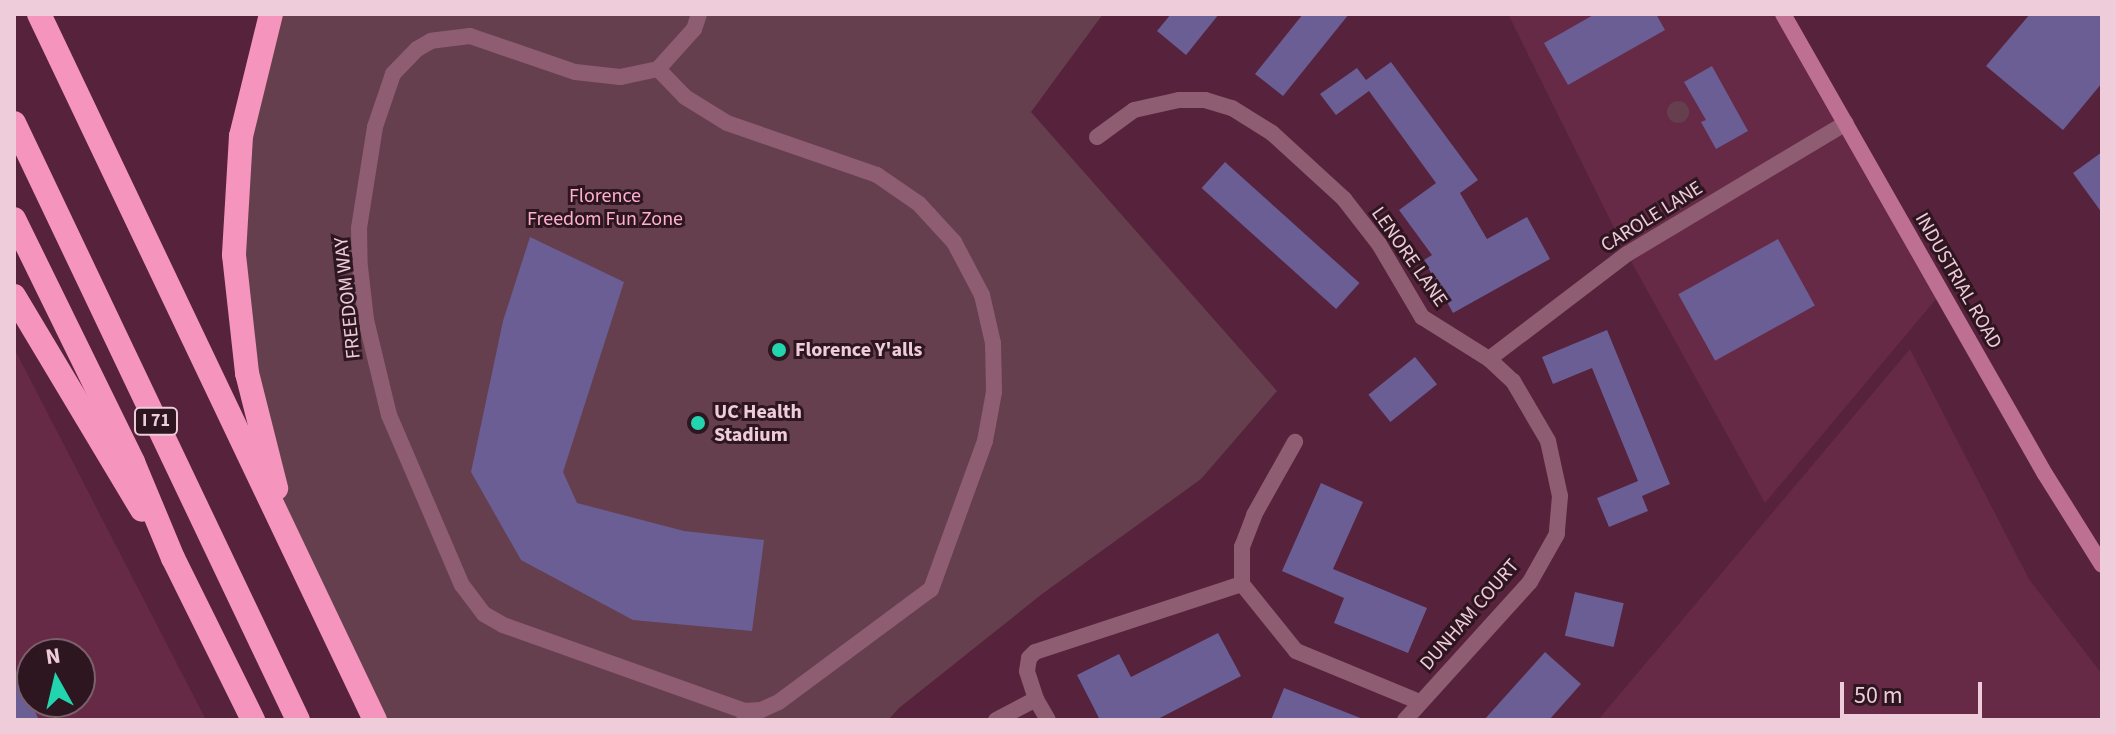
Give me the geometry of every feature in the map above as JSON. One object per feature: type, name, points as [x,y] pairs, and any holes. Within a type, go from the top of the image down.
[{"type":"highway","points":[[39,14],[375,720]]},
{"type":"highway","points":[[271,14],[241,136],[234,206],[234,255],[247,373],[291,545]]},
{"type":"highway","name":"I 71","points":[[14,123],[298,720]]},
{"type":"highway","points":[[14,219],[133,462],[173,558],[253,720]]},
{"type":"highway","points":[[14,296],[46,345],[114,468],[173,558]]},
{"type":"main road","name":"INDUSTRIAL ROAD","points":[[1783,14],[2045,474],[2102,565]]},
{"type":"street","points":[[699,14],[694,29],[658,69],[685,97],[727,123],[877,175],[919,204],[954,242],[982,295],[993,343],[994,392],[985,441],[931,589],[779,702],[745,716]]},
{"type":"street","name":"FREEDOM WAY","points":[[658,69],[603,77],[575,72],[470,36],[431,41],[417,49],[393,74],[375,127],[366,173],[359,228],[366,320],[389,415],[462,585],[484,614],[503,625],[745,716]]},
{"type":"street","name":"LENORE LANE","points":[[1097,137],[1134,110],[1159,103],[1205,100],[1232,108],[1272,133],[1331,184],[1379,244],[1422,317],[1489,359]]},
{"type":"street","name":"CAROLE LANE","points":[[1489,359],[1627,254],[1846,123]]},
{"type":"street","name":"DUNHAM COURT","points":[[1405,720],[1530,582],[1557,534],[1560,496],[1548,441],[1513,381],[1489,359]]},
{"type":"street","points":[[1295,442],[1254,515],[1242,547],[1242,584],[1296,651],[1420,702]]},
{"type":"street","points":[[1048,720],[1036,699],[1027,671],[1029,658],[1035,652],[1242,584]]},
{"type":"street","points":[[996,720],[1036,699]]},
{"type":"shaded area","points":[[1508,14],[1784,14],[1942,292],[1765,503],[1627,254]]},
{"type":"shaded area","points":[[14,348],[206,720],[14,720]]},
{"type":"shaded area","points":[[1910,349],[2029,579],[2102,674],[2102,720],[1598,720]]},
{"type":"green space","name":"UC Health Stadium","points":[[271,14],[1103,14],[1031,112],[1277,391],[1201,479],[1042,594],[888,720],[375,720],[291,545],[240,326],[248,99]]},
{"type":"green space","points":[[1678,101],[1689,112],[1678,123],[1667,112]]},
{"type":"building","points":[[1171,14],[1219,14],[1186,55],[1157,31]]},
{"type":"building","points":[[1303,14],[1349,14],[1283,96],[1255,74]]},
{"type":"building","points":[[1595,14],[1656,14],[1665,30],[1568,85],[1544,43]]},
{"type":"building","points":[[2030,14],[2102,14],[2102,83],[2063,130],[1986,66]]},
{"type":"building","points":[[1391,62],[1478,180],[1460,193],[1487,239],[1527,217],[1550,259],[1453,313],[1424,260],[1432,255],[1399,210],[1436,183],[1369,91],[1336,115],[1320,94],[1357,68],[1366,80]]},
{"type":"building","points":[[1712,66],[1748,131],[1716,149],[1701,122],[1706,120],[1684,82]]},
{"type":"building","points":[[2102,152],[2102,213],[2073,173]]},
{"type":"building","points":[[1225,162],[1360,283],[1336,309],[1202,188]]},
{"type":"building","points":[[530,237],[624,282],[563,472],[577,503],[684,531],[764,540],[752,631],[633,620],[521,560],[471,472],[503,321]]},
{"type":"building","points":[[1778,239],[1815,305],[1715,361],[1678,294]]},
{"type":"building","points":[[1607,330],[1670,484],[1642,496],[1648,511],[1609,527],[1597,498],[1638,481],[1592,368],[1553,384],[1542,357]]},
{"type":"building","points":[[1415,357],[1437,384],[1390,422],[1368,395]]},
{"type":"building","points":[[1321,483],[1363,502],[1333,569],[1427,608],[1408,653],[1334,623],[1344,598],[1282,571]]},
{"type":"building","points":[[1575,592],[1624,603],[1614,647],[1565,636]]},
{"type":"building","points":[[1218,633],[1241,676],[1156,720],[1100,720],[1077,675],[1119,654],[1131,677]]},
{"type":"building","points":[[1545,652],[1581,684],[1549,720],[1484,720]]},
{"type":"building","points":[[14,666],[16,718],[39,720],[14,720]]},
{"type":"building","points":[[1284,688],[1363,719],[1363,720],[1271,720]]},
{"type":"place","name":"Florence Y'alls","points":[[779,350]]},
{"type":"place","name":"UC Health Stadium","points":[[698,423]]},
{"type":"park label","name":"Florence Freedom Fun Zone","points":[[605,208]]}]
